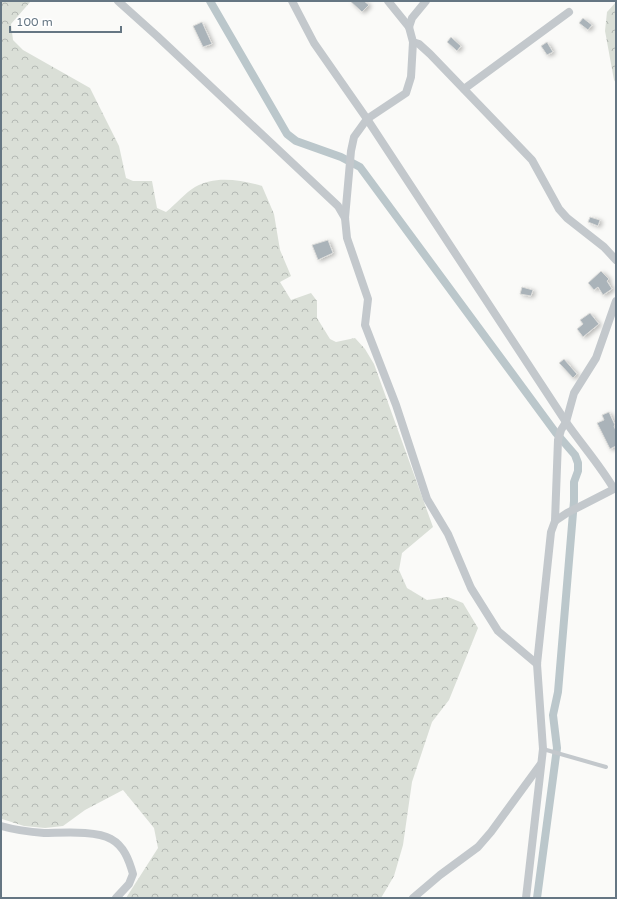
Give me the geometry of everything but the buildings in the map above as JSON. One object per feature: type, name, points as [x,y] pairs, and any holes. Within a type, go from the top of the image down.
[{"type":"street","points":[[118,1],[338,206],[345,218]]},
{"type":"street","points":[[292,1],[314,43],[367,119],[566,422],[603,470],[615,489],[567,513],[556,521]]},
{"type":"street","points":[[388,1],[409,27],[413,42],[411,77],[406,92],[367,119],[354,137],[351,151],[345,218],[347,238],[351,254],[368,299],[365,325],[396,405],[427,499],[448,534],[471,588],[498,631],[537,664]]},
{"type":"street","points":[[409,27],[412,18],[426,1]]},
{"type":"street","points":[[464,89],[569,12]]},
{"type":"street","points":[[413,42],[419,44],[430,54],[532,160],[559,208],[567,218],[604,247],[616,260]]},
{"type":"street","points":[[413,898],[482,842],[541,764],[547,751],[537,664],[551,532],[556,521],[558,440],[561,430],[566,422],[574,393],[596,358],[616,301]]},
{"type":"street","points":[[526,898],[541,764]]},
{"type":"street","points":[[1,826],[17,831],[79,832],[110,838],[119,845],[125,853],[133,874],[129,884],[116,898]]},
{"type":"lane","points":[[547,751],[606,767]]},
{"type":"green space","points":[[1,1],[31,1],[11,24],[13,40],[23,50],[90,88],[119,146],[126,178],[133,181],[152,181],[157,208],[166,212],[191,189],[211,181],[228,180],[262,186],[274,214],[280,250],[291,276],[280,282],[291,300],[311,293],[317,301],[317,318],[330,339],[336,342],[355,338],[365,349],[374,364],[433,527],[402,553],[399,570],[407,588],[427,600],[448,597],[463,603],[478,628],[449,700],[432,722],[412,782],[403,845],[394,876],[381,898],[126,898],[158,848],[154,828],[123,790],[85,810],[63,826],[45,828],[24,826],[2,819]]},
{"type":"green space","points":[[616,2],[616,83],[614,80],[605,31],[607,12]]},
{"type":"waterway","points":[[210,1],[287,134],[296,141],[341,157],[360,167],[556,433],[575,455],[578,463],[578,471],[574,482],[574,501],[558,692],[553,715],[557,748],[537,898]]}]
